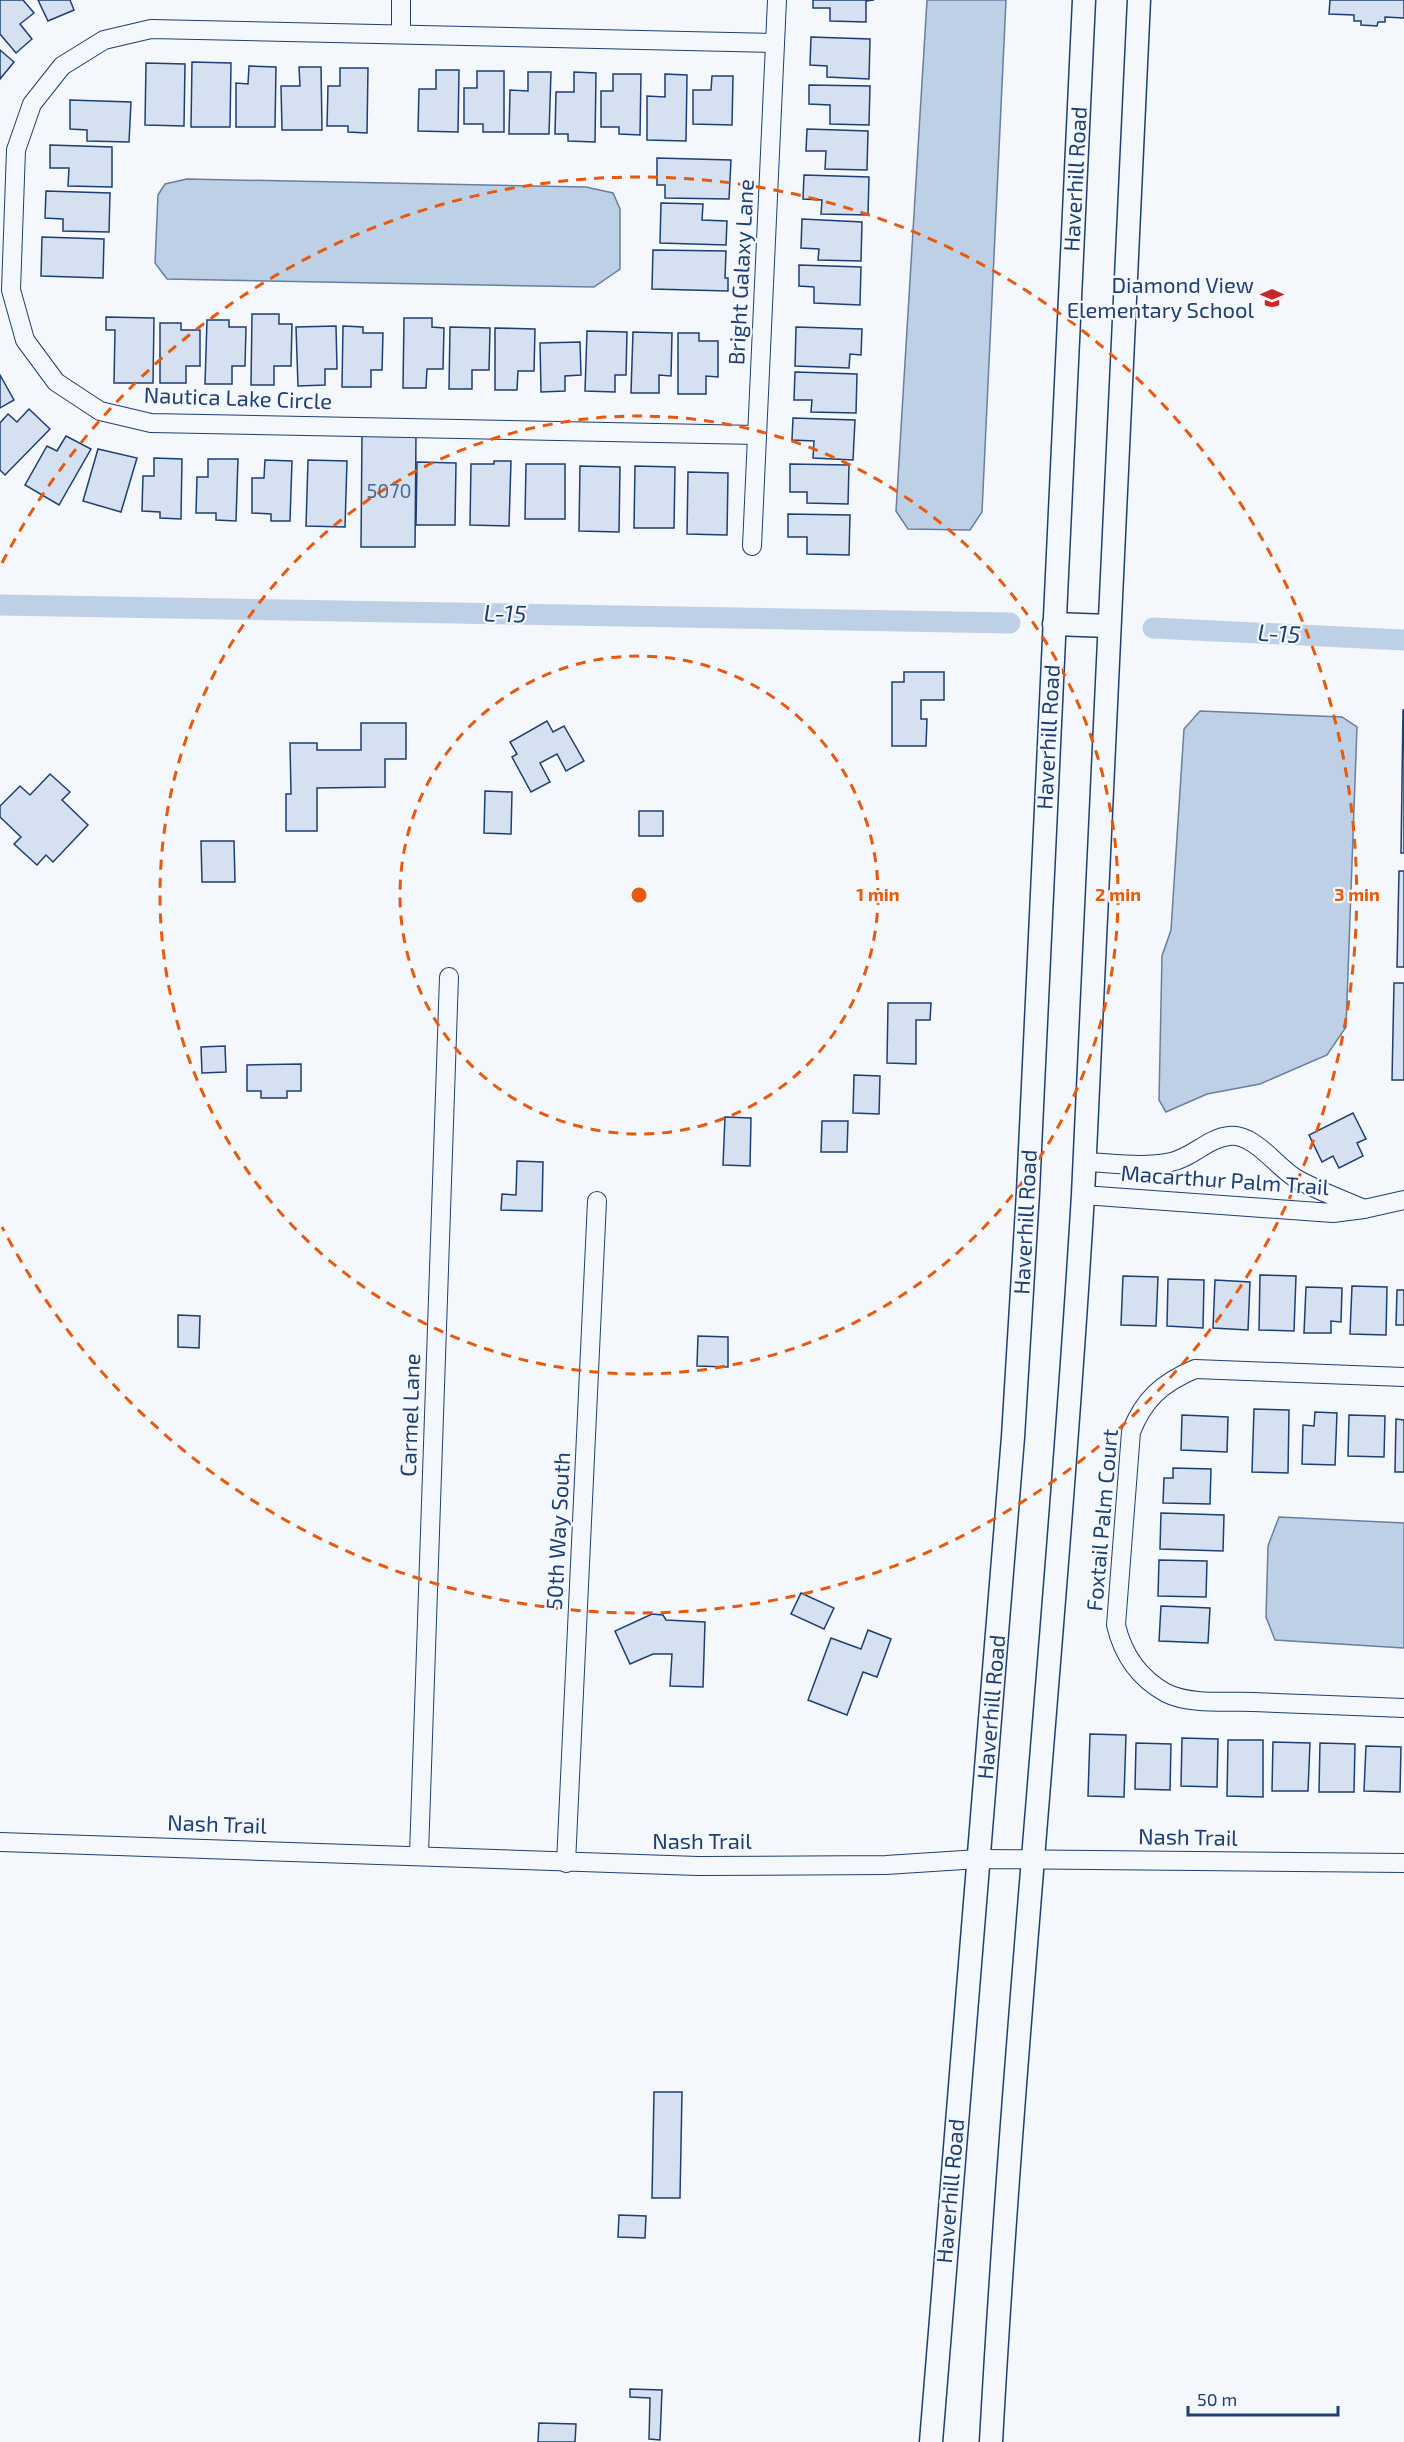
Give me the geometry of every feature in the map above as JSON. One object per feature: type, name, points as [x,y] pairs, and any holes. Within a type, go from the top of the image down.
[{"type":"street","points":[[401,0],[401,34]]},
{"type":"street","name":"Bright Galaxy Lane","points":[[752,546],[777,0]]},
{"type":"street","name":"Haverhill Road","points":[[930,2442],[1013,1437],[1027,1203],[1084,0]]},
{"type":"street","points":[[991,2442],[1003,2219],[1061,1534],[1083,1195],[1139,0]]},
{"type":"street","name":"Nautica Lake Circle","points":[[757,435],[152,423],[100,411],[56,382],[25,340],[11,290],[16,150],[32,104],[62,66],[104,40],[151,29],[775,43]]},
{"type":"street","points":[[1054,624],[1109,626]]},
{"type":"street","name":"Carmel Lane","points":[[419,1854],[449,977]]},
{"type":"street","name":"Macarthur Palm Trail","points":[[1084,1162],[1137,1165],[1170,1162],[1230,1135],[1244,1139],[1296,1178],[1364,1209]]},
{"type":"street","name":"Macarthur Palm Trail","points":[[1083,1195],[1333,1213],[1404,1200]]},
{"type":"street","name":"50th Way South","points":[[566,1863],[597,1201]]},
{"type":"street","name":"Foxtail Palm Court","points":[[1404,1377],[1195,1369],[1174,1378],[1155,1391],[1139,1412],[1131,1432],[1116,1625],[1120,1643],[1131,1663],[1148,1680],[1168,1694],[1202,1701],[1404,1708]]},
{"type":"street","name":"Nash Trail","points":[[0,1842],[419,1854],[566,1863],[886,1865],[979,1859],[1404,1863]]},
{"type":"water","points":[[927,0],[1006,0],[982,512],[970,530],[908,529],[896,511]]},
{"type":"water","points":[[187,179],[586,187],[613,193],[620,209],[620,269],[594,287],[167,279],[155,263],[158,195],[165,184]]},
{"type":"water","points":[[1200,711],[1342,717],[1357,727],[1346,1027],[1327,1055],[1260,1084],[1207,1094],[1166,1112],[1159,1100],[1162,956],[1171,930],[1184,729]]},
{"type":"water","points":[[1279,1517],[1404,1523],[1404,1648],[1275,1640],[1266,1617],[1268,1546]]},
{"type":"building","points":[[0,0],[23,0],[34,13],[20,24],[32,39],[16,53],[0,34]]},
{"type":"building","points":[[38,0],[70,0],[74,10],[48,21]]},
{"type":"building","points":[[813,0],[874,0],[866,1],[866,22],[830,21],[830,8],[813,8]]},
{"type":"building","points":[[1330,0],[1404,0],[1404,18],[1385,17],[1385,22],[1378,22],[1377,26],[1361,25],[1361,21],[1354,21],[1354,15],[1329,14]]},
{"type":"building","points":[[811,37],[870,39],[869,79],[827,77],[827,66],[810,65]]},
{"type":"building","points":[[0,50],[14,62],[0,79]]},
{"type":"building","points":[[192,62],[231,63],[230,127],[191,127]]},
{"type":"building","points":[[146,63],[185,64],[184,126],[145,125]]},
{"type":"building","points":[[249,66],[276,67],[275,127],[236,127],[236,83],[248,84]]},
{"type":"building","points":[[299,67],[321,67],[322,130],[282,130],[281,86],[300,86]]},
{"type":"building","points":[[340,68],[368,68],[367,133],[348,132],[348,126],[327,126],[328,86],[340,86]]},
{"type":"building","points":[[436,70],[459,70],[458,132],[418,131],[419,89],[436,89]]},
{"type":"building","points":[[477,71],[504,71],[504,132],[483,132],[483,124],[464,124],[464,88],[477,88]]},
{"type":"building","points":[[528,72],[551,72],[549,134],[509,134],[510,90],[528,91]]},
{"type":"building","points":[[574,72],[596,73],[595,142],[568,141],[568,134],[555,134],[556,92],[574,92]]},
{"type":"building","points":[[613,74],[641,74],[640,135],[619,134],[619,127],[601,127],[601,91],[613,91]]},
{"type":"building","points":[[665,74],[687,75],[686,141],[647,140],[647,96],[665,97]]},
{"type":"building","points":[[712,76],[733,76],[732,125],[693,124],[693,90],[711,90]]},
{"type":"building","points":[[809,85],[870,86],[869,125],[830,124],[830,105],[809,104]]},
{"type":"building","points":[[70,100],[131,102],[129,142],[87,141],[87,130],[70,129]]},
{"type":"building","points":[[807,129],[868,131],[867,170],[825,169],[826,151],[806,151]]},
{"type":"building","points":[[50,145],[112,147],[112,187],[68,186],[69,168],[50,168]]},
{"type":"building","points":[[657,158],[731,160],[729,199],[665,198],[665,185],[657,185]]},
{"type":"building","points":[[804,175],[869,177],[868,215],[821,214],[822,200],[803,199]]},
{"type":"building","points":[[46,191],[110,193],[109,232],[63,231],[63,219],[45,218]]},
{"type":"building","points":[[661,203],[703,204],[702,220],[727,221],[726,245],[660,243]]},
{"type":"building","points":[[802,219],[862,222],[861,261],[818,260],[819,249],[801,248]]},
{"type":"building","points":[[42,237],[104,239],[103,278],[41,276]]},
{"type":"building","points":[[653,250],[726,251],[725,278],[728,278],[728,291],[652,289]]},
{"type":"building","points":[[799,265],[861,267],[860,305],[814,303],[814,287],[799,286]]},
{"type":"building","points":[[252,314],[279,314],[279,324],[292,324],[291,366],[274,366],[274,385],[251,385]]},
{"type":"building","points":[[106,317],[154,318],[153,383],[114,383],[115,330],[106,330]]},
{"type":"building","points":[[404,318],[432,318],[432,327],[444,328],[443,369],[427,369],[426,388],[403,388]]},
{"type":"building","points":[[207,320],[229,320],[229,327],[246,327],[245,366],[232,366],[232,384],[205,384]]},
{"type":"building","points":[[160,323],[181,323],[181,330],[200,330],[200,366],[186,366],[186,383],[160,383]]},
{"type":"building","points":[[336,326],[337,369],[325,369],[325,385],[298,386],[296,327]]},
{"type":"building","points":[[343,326],[363,327],[363,333],[383,333],[382,370],[371,370],[371,387],[342,387]]},
{"type":"building","points":[[450,327],[490,328],[489,370],[472,370],[472,389],[449,389]]},
{"type":"building","points":[[796,327],[862,329],[861,355],[850,354],[849,368],[795,366]]},
{"type":"building","points":[[495,328],[535,329],[534,371],[518,371],[517,390],[495,390]]},
{"type":"building","points":[[587,331],[627,332],[626,375],[615,375],[615,392],[585,391]]},
{"type":"building","points":[[633,332],[672,333],[671,376],[659,375],[659,393],[631,393]]},
{"type":"building","points":[[678,333],[699,333],[699,341],[718,341],[718,377],[706,376],[706,394],[678,394]]},
{"type":"building","points":[[580,342],[581,375],[565,376],[565,391],[541,392],[540,343]]},
{"type":"building","points":[[795,372],[857,374],[856,413],[811,412],[812,400],[794,400]]},
{"type":"building","points":[[0,375],[14,400],[0,408]]},
{"type":"building","points":[[29,409],[50,429],[5,475],[0,470],[0,423],[8,414],[17,422]]},
{"type":"building","points":[[793,418],[855,420],[853,460],[813,458],[814,441],[792,440]]},
{"type":"building","points":[[362,435],[416,435],[415,547],[361,547]]},
{"type":"building","points":[[66,436],[91,449],[59,505],[25,485],[47,446],[57,451]]},
{"type":"building","points":[[98,449],[137,458],[121,512],[83,501]]},
{"type":"building","points":[[154,458],[182,459],[181,519],[160,518],[160,512],[142,511],[143,476],[154,476]]},
{"type":"building","points":[[208,459],[238,459],[236,521],[216,520],[216,513],[196,513],[197,477],[208,477]]},
{"type":"building","points":[[265,460],[292,461],[290,521],[271,521],[271,514],[252,513],[252,478],[264,478]]},
{"type":"building","points":[[308,460],[347,461],[345,527],[306,526]]},
{"type":"building","points":[[494,461],[511,461],[509,526],[470,525],[471,464],[494,464]]},
{"type":"building","points":[[417,462],[456,463],[455,525],[416,525]]},
{"type":"building","points":[[526,464],[565,464],[565,519],[525,519]]},
{"type":"building","points":[[790,464],[849,465],[848,504],[807,503],[807,492],[790,492]]},
{"type":"building","points":[[580,466],[620,467],[619,532],[579,531]]},
{"type":"building","points":[[635,466],[675,467],[674,528],[634,528]]},
{"type":"building","points":[[688,472],[728,473],[727,535],[687,534]]},
{"type":"building","points":[[788,514],[850,515],[849,555],[807,554],[807,537],[788,537]]},
{"type":"building","points":[[904,672],[944,672],[944,700],[921,700],[921,719],[927,719],[926,746],[892,746],[892,682],[904,682]]},
{"type":"building","points":[[1403,710],[1404,853],[1401,853]]},
{"type":"building","points":[[547,721],[553,732],[564,726],[584,761],[566,771],[557,754],[540,763],[550,782],[531,792],[512,757],[517,754],[510,742]]},
{"type":"building","points":[[361,723],[406,723],[406,759],[385,759],[385,787],[317,788],[317,831],[286,831],[286,794],[291,794],[290,743],[317,743],[317,750],[361,750]]},
{"type":"building","points":[[50,774],[70,792],[62,800],[88,825],[53,862],[46,855],[37,865],[14,844],[21,837],[0,817],[0,806],[20,786],[30,795]]},
{"type":"building","points":[[485,791],[512,792],[511,834],[484,833]]},
{"type":"building","points":[[639,811],[663,811],[663,836],[639,836]]},
{"type":"building","points":[[201,841],[234,841],[235,882],[202,882]]},
{"type":"building","points":[[1399,871],[1404,871],[1404,967],[1397,967]]},
{"type":"building","points":[[1394,983],[1404,983],[1404,1080],[1392,1080]]},
{"type":"building","points":[[888,1003],[931,1003],[930,1020],[916,1020],[916,1064],[887,1063]]},
{"type":"building","points":[[225,1046],[226,1072],[202,1073],[201,1047]]},
{"type":"building","points":[[301,1064],[301,1091],[287,1091],[287,1098],[261,1098],[261,1091],[247,1091],[247,1065]]},
{"type":"building","points":[[854,1075],[880,1076],[879,1114],[853,1113]]},
{"type":"building","points":[[1353,1113],[1366,1139],[1357,1143],[1363,1156],[1339,1168],[1333,1156],[1322,1162],[1309,1135]]},
{"type":"building","points":[[725,1117],[751,1118],[750,1166],[723,1165]]},
{"type":"building","points":[[822,1121],[848,1121],[847,1152],[821,1152]]},
{"type":"building","points":[[517,1161],[543,1162],[542,1211],[501,1210],[502,1194],[516,1195]]},
{"type":"building","points":[[1260,1275],[1296,1276],[1294,1331],[1259,1330]]},
{"type":"building","points":[[1123,1276],[1158,1277],[1156,1326],[1121,1325]]},
{"type":"building","points":[[1168,1279],[1204,1280],[1203,1328],[1167,1326]]},
{"type":"building","points":[[1215,1280],[1250,1282],[1248,1330],[1213,1328]]},
{"type":"building","points":[[1352,1286],[1387,1287],[1386,1335],[1350,1334]]},
{"type":"building","points":[[1306,1287],[1342,1288],[1341,1322],[1331,1321],[1331,1333],[1304,1333]]},
{"type":"building","points":[[1397,1290],[1404,1290],[1404,1325],[1396,1325]]},
{"type":"building","points":[[178,1315],[200,1316],[199,1348],[178,1347]]},
{"type":"building","points":[[698,1336],[728,1337],[728,1367],[697,1366]]},
{"type":"building","points":[[1254,1409],[1289,1410],[1288,1473],[1252,1472]]},
{"type":"building","points":[[1315,1412],[1337,1413],[1335,1465],[1302,1464],[1303,1425],[1314,1426]]},
{"type":"building","points":[[1182,1415],[1228,1417],[1227,1452],[1181,1450]]},
{"type":"building","points":[[1349,1415],[1385,1416],[1384,1457],[1348,1456]]},
{"type":"building","points":[[1396,1419],[1404,1420],[1404,1472],[1395,1472]]},
{"type":"building","points":[[1173,1468],[1211,1469],[1210,1504],[1163,1503],[1164,1478],[1173,1478]]},
{"type":"building","points":[[1161,1513],[1224,1515],[1223,1551],[1160,1549]]},
{"type":"building","points":[[1159,1560],[1207,1561],[1206,1597],[1158,1596]]},
{"type":"building","points":[[801,1593],[834,1608],[824,1629],[791,1614]]},
{"type":"building","points":[[1161,1606],[1210,1608],[1208,1643],[1159,1641]]},
{"type":"building","points":[[652,1614],[663,1615],[666,1620],[705,1622],[703,1687],[670,1686],[672,1654],[653,1654],[630,1664],[615,1631]]},
{"type":"building","points":[[868,1630],[891,1639],[877,1677],[863,1672],[847,1715],[808,1700],[831,1638],[861,1649]]},
{"type":"building","points":[[1090,1734],[1126,1735],[1124,1797],[1088,1796]]},
{"type":"building","points":[[1182,1738],[1218,1739],[1217,1787],[1181,1786]]},
{"type":"building","points":[[1228,1740],[1263,1740],[1263,1797],[1227,1796]]},
{"type":"building","points":[[1273,1742],[1310,1743],[1308,1791],[1272,1791]]},
{"type":"building","points":[[1136,1743],[1171,1744],[1170,1790],[1135,1789]]},
{"type":"building","points":[[1320,1743],[1355,1744],[1354,1792],[1319,1792]]},
{"type":"building","points":[[1366,1746],[1401,1747],[1400,1792],[1364,1791]]},
{"type":"building","points":[[654,2092],[682,2092],[680,2198],[652,2198]]},
{"type":"building","points":[[619,2215],[646,2216],[645,2238],[618,2237]]},
{"type":"building","points":[[630,2389],[662,2390],[660,2440],[649,2439],[650,2398],[630,2397]]},
{"type":"building","points":[[539,2423],[576,2424],[575,2442],[538,2442]]},
{"type":"waterway","name":"L-15","points":[[0,605],[1010,623]]},
{"type":"waterway","name":"L-15","points":[[1153,628],[1404,640]]},
{"type":"place","name":"Diamond View Elementary School","points":[[1272,298]]}]
